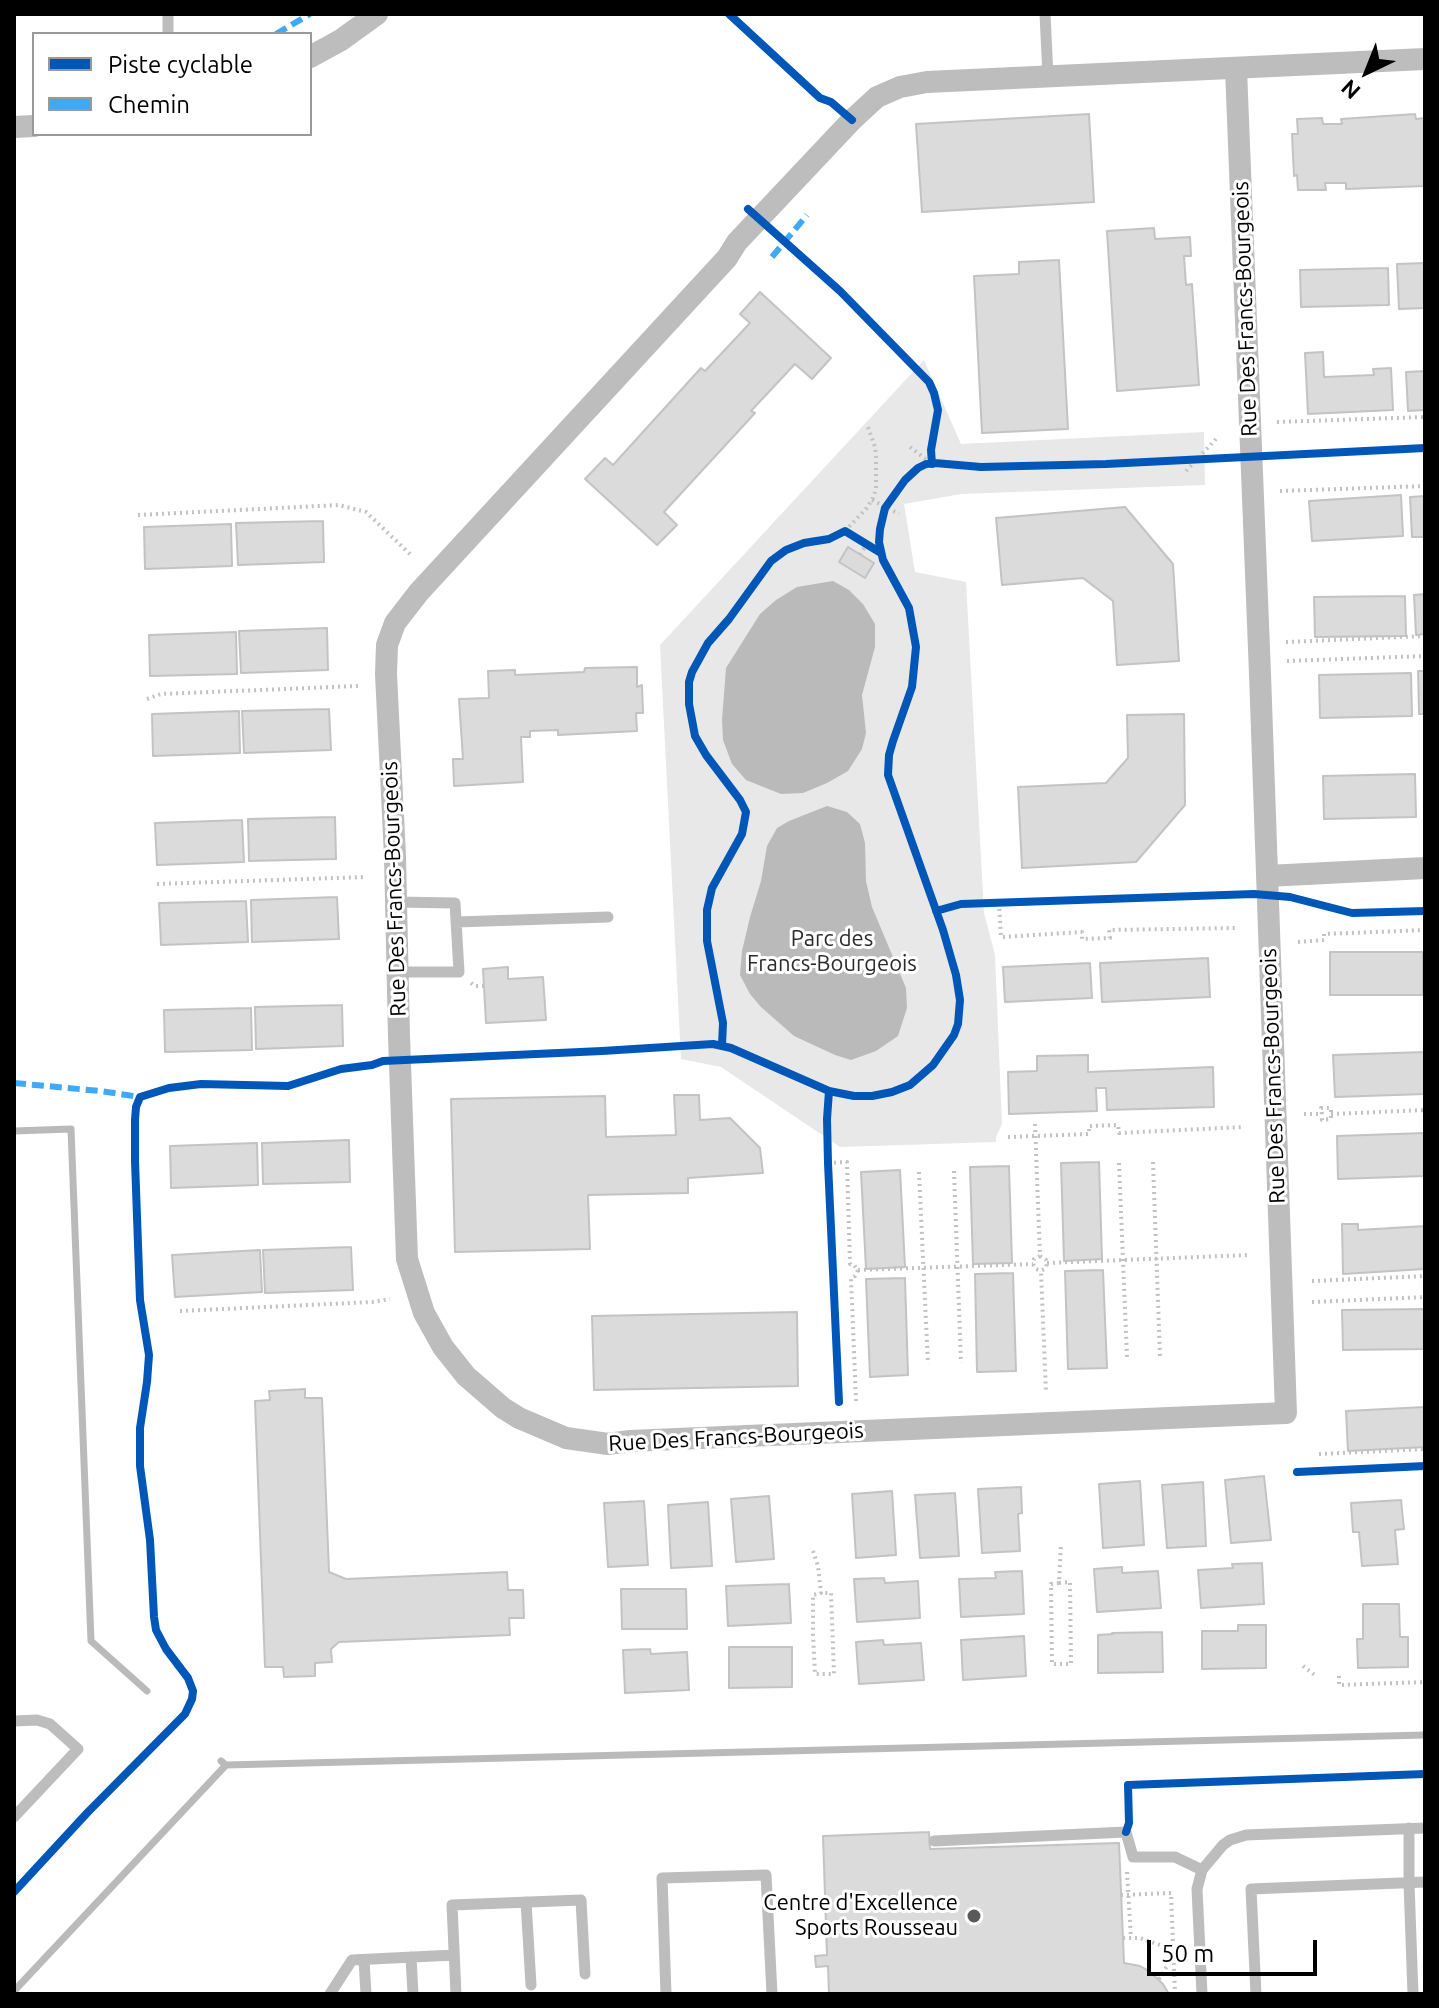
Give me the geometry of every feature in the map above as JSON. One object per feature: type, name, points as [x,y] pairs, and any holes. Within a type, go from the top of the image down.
[{"type":"street","points":[[312,56],[377,14]]},
{"type":"street","name":"Rue Des Francs-Bourgeois","points":[[1236,69],[1286,1413],[608,1444],[578,1441],[534,1426],[503,1408],[454,1362],[424,1313],[411,1274],[405,1238],[386,658],[395,623],[410,602],[727,258],[737,242],[869,103],[888,91],[912,85],[1425,59]]},
{"type":"street","points":[[1267,876],[1425,868]]},
{"type":"lane","points":[[1045,14],[1048,77]]},
{"type":"lane","points":[[396,902],[455,903],[459,972],[397,972]]},
{"type":"lane","points":[[456,922],[608,917]]},
{"type":"lane","points":[[14,1721],[37,1720],[50,1724],[78,1749],[14,1817]]},
{"type":"lane","points":[[1409,1828],[1413,1994]]},
{"type":"lane","points":[[1202,1994],[1197,1889],[1202,1870],[1223,1845],[1246,1835],[1425,1828]]},
{"type":"lane","points":[[934,1841],[1126,1832],[1133,1857],[1175,1857],[1202,1870]]},
{"type":"lane","points":[[666,1994],[662,1878],[766,1875],[772,1994]]},
{"type":"lane","points":[[1256,1994],[1251,1889],[1425,1882]]},
{"type":"lane","points":[[456,1994],[452,1905],[581,1900],[585,1974]]},
{"type":"lane","points":[[526,1902],[531,1985]]},
{"type":"lane","points":[[330,1994],[352,1960],[454,1955]]},
{"type":"lane","points":[[411,1957],[413,1994]]},
{"type":"lane","points":[[364,1960],[366,1994]]},
{"type":"path","points":[[1277,422],[1425,417]]},
{"type":"path","points":[[860,555],[855,540],[859,518],[876,489],[875,447],[868,427]]},
{"type":"path","points":[[1186,471],[1202,459],[1216,439]]},
{"type":"path","points":[[910,447],[932,464]]},
{"type":"path","points":[[931,450],[932,464]]},
{"type":"path","points":[[1182,460],[1202,459]]},
{"type":"path","points":[[918,468],[932,464],[947,465]]},
{"type":"path","points":[[1280,491],[1425,486]]},
{"type":"path","points":[[872,500],[889,503],[899,514]]},
{"type":"path","points":[[882,519],[889,503]]},
{"type":"path","points":[[138,515],[339,505],[366,512],[412,556]]},
{"type":"path","points":[[1286,642],[1425,636]]},
{"type":"path","points":[[1287,661],[1425,656]]},
{"type":"path","points":[[147,699],[161,694],[358,686]]},
{"type":"path","points":[[157,884],[365,877]]},
{"type":"path","points":[[999,903],[1001,937],[1082,932],[1082,939],[1110,938],[1109,930],[1236,928]]},
{"type":"path","points":[[987,904],[1015,903]]},
{"type":"path","points":[[1298,942],[1324,940],[1324,934],[1425,930]]},
{"type":"path","points":[[475,986],[484,986]]},
{"type":"path","points":[[1304,1114],[1322,1114],[1321,1108],[1331,1108],[1331,1114],[1425,1110]]},
{"type":"path","points":[[1035,1124],[1040,1256]]},
{"type":"path","points":[[1008,1137],[1089,1134],[1089,1126],[1118,1125],[1119,1133],[1244,1127]]},
{"type":"path","points":[[828,1148],[829,1179]]},
{"type":"path","points":[[828,1163],[847,1162],[850,1264],[858,1270]]},
{"type":"path","points":[[1153,1162],[1160,1356]]},
{"type":"path","points":[[1119,1163],[1127,1357]]},
{"type":"path","points":[[954,1171],[961,1363]]},
{"type":"path","points":[[919,1172],[928,1364]]},
{"type":"path","points":[[1047,1263],[1249,1255]]},
{"type":"path","points":[[1040,1256],[1047,1263],[1041,1271]]},
{"type":"path","points":[[1033,1264],[1034,1259],[1040,1256]]},
{"type":"path","points":[[858,1270],[1033,1264]]},
{"type":"path","points":[[1033,1264],[1041,1271]]},
{"type":"path","points":[[856,1401],[851,1278],[858,1270]]},
{"type":"path","points":[[1041,1271],[1046,1393]]},
{"type":"path","points":[[1312,1281],[1425,1276]]},
{"type":"path","points":[[1312,1302],[1425,1297]]},
{"type":"path","points":[[180,1311],[390,1299]]},
{"type":"path","points":[[1319,1454],[1425,1449]]},
{"type":"path","points":[[1059,1583],[1061,1544]]},
{"type":"path","points":[[813,1551],[821,1593]]},
{"type":"path","points":[[1070,1582],[1071,1664],[1052,1664],[1051,1584],[1059,1583],[1070,1582]]},
{"type":"path","points":[[821,1593],[831,1593],[834,1674],[815,1674],[813,1595],[821,1593]]},
{"type":"path","points":[[1303,1666],[1316,1676]]},
{"type":"path","points":[[1339,1676],[1339,1685],[1425,1682]]},
{"type":"path","points":[[1121,1895],[1171,1893],[1175,1994]]},
{"type":"path","points":[[1129,1894],[1131,1938]]},
{"type":"path","points":[[1123,1938],[1140,1938],[1160,1945],[1174,1955]]},
{"type":"path","points":[[1159,1979],[1174,1955]]},
{"type":"green space","name":"Parc des Francs-Bourgeois","points":[[924,360],[961,444],[1204,432],[1205,485],[961,494],[904,504],[915,572],[966,582],[984,913],[995,955],[1002,1124],[996,1142],[840,1147],[721,1067],[681,1059],[660,645]]},
{"type":"shaded area","points":[[833,581],[849,590],[863,604],[875,624],[875,647],[862,695],[866,733],[862,749],[848,771],[803,793],[781,794],[746,780],[732,764],[723,740],[726,668],[760,614],[776,600],[797,587]]},
{"type":"shaded area","points":[[827,806],[847,812],[860,824],[872,907],[906,988],[907,1008],[898,1036],[876,1051],[851,1060],[794,1036],[761,1007],[740,975],[742,951],[767,846],[777,828]]},
{"type":"building","points":[[1089,114],[1094,202],[922,212],[916,124]]},
{"type":"building","points":[[1415,114],[1416,119],[1425,118],[1425,186],[1346,189],[1346,183],[1325,183],[1326,190],[1298,190],[1297,175],[1294,176],[1292,134],[1298,134],[1297,119],[1322,118],[1323,124],[1342,124],[1341,119]]},
{"type":"building","points":[[1154,228],[1155,239],[1190,237],[1191,256],[1184,256],[1186,285],[1192,284],[1199,385],[1117,391],[1107,231]]},
{"type":"building","points":[[1059,260],[1068,429],[982,433],[974,276],[1019,274],[1019,262]]},
{"type":"building","points":[[1425,263],[1425,308],[1399,309],[1397,264]]},
{"type":"building","points":[[1388,268],[1389,305],[1301,307],[1300,270]]},
{"type":"building","points":[[760,292],[831,358],[812,379],[795,364],[751,411],[755,413],[664,512],[677,525],[657,545],[585,479],[605,458],[613,465],[701,368],[705,371],[750,323],[740,314]]},
{"type":"building","points":[[1323,352],[1324,377],[1374,375],[1373,369],[1391,368],[1393,410],[1308,414],[1305,353]]},
{"type":"building","points":[[1425,371],[1425,410],[1408,411],[1406,372]]},
{"type":"building","points":[[1401,495],[1403,536],[1312,541],[1309,501]]},
{"type":"building","points":[[1425,496],[1425,537],[1412,537],[1410,497]]},
{"type":"building","points":[[1125,507],[1173,564],[1179,661],[1117,665],[1113,601],[1083,578],[1002,585],[996,518]]},
{"type":"building","points":[[323,521],[324,562],[238,565],[236,523]]},
{"type":"building","points":[[231,524],[232,566],[145,569],[144,527]]},
{"type":"building","points":[[848,547],[874,563],[865,578],[839,562]]},
{"type":"building","points":[[1425,594],[1425,634],[1416,635],[1414,595]]},
{"type":"building","points":[[1405,596],[1406,636],[1315,637],[1314,597]]},
{"type":"building","points":[[327,628],[328,670],[241,673],[239,631]]},
{"type":"building","points":[[236,632],[237,674],[150,676],[149,635]]},
{"type":"building","points":[[637,667],[637,687],[642,685],[643,713],[636,713],[637,731],[558,735],[558,730],[530,731],[530,737],[521,737],[523,782],[454,786],[453,759],[463,759],[459,699],[489,698],[488,671],[515,670],[515,675],[584,672],[585,668]]},
{"type":"building","points":[[1418,671],[1425,671],[1425,714],[1419,714]]},
{"type":"building","points":[[1411,673],[1412,716],[1320,718],[1319,675]]},
{"type":"building","points":[[329,709],[331,750],[244,753],[242,711]]},
{"type":"building","points":[[239,711],[240,753],[153,756],[152,714]]},
{"type":"building","points":[[1184,714],[1185,805],[1136,862],[1022,868],[1018,787],[1106,783],[1128,758],[1127,715]]},
{"type":"building","points":[[1415,774],[1416,817],[1324,819],[1323,776]]},
{"type":"building","points":[[335,817],[336,859],[249,861],[248,819]]},
{"type":"building","points":[[242,820],[244,862],[157,865],[155,823]]},
{"type":"building","points":[[337,897],[339,939],[252,942],[251,900]]},
{"type":"building","points":[[246,901],[248,942],[161,945],[159,903]]},
{"type":"building","points":[[1330,952],[1423,952],[1423,995],[1330,995]]},
{"type":"building","points":[[1208,958],[1210,997],[1102,1002],[1100,963]]},
{"type":"building","points":[[1090,963],[1092,998],[1005,1002],[1003,967]]},
{"type":"building","points":[[508,967],[508,979],[543,977],[546,1020],[486,1023],[483,969]]},
{"type":"building","points":[[342,1005],[343,1046],[256,1049],[255,1007]]},
{"type":"building","points":[[251,1008],[252,1050],[165,1052],[164,1010]]},
{"type":"building","points":[[1425,1052],[1425,1094],[1335,1097],[1333,1055]]},
{"type":"building","points":[[1088,1055],[1088,1072],[1213,1067],[1214,1107],[1107,1110],[1106,1088],[1096,1088],[1097,1111],[1009,1114],[1008,1072],[1037,1071],[1037,1056]]},
{"type":"building","points":[[674,1095],[699,1095],[700,1120],[730,1118],[760,1148],[763,1173],[688,1178],[688,1193],[588,1195],[590,1249],[455,1252],[451,1099],[605,1096],[606,1137],[676,1135]]},
{"type":"building","points":[[1425,1133],[1425,1176],[1338,1179],[1337,1136]]},
{"type":"building","points":[[349,1140],[350,1182],[263,1184],[262,1143]]},
{"type":"building","points":[[257,1143],[258,1185],[171,1188],[170,1146]]},
{"type":"building","points":[[1099,1162],[1102,1259],[1064,1261],[1061,1163]]},
{"type":"building","points":[[1009,1166],[1012,1263],[973,1264],[970,1167]]},
{"type":"building","points":[[900,1170],[905,1267],[866,1269],[861,1172]]},
{"type":"building","points":[[1342,1224],[1358,1224],[1358,1230],[1425,1226],[1425,1269],[1343,1274]]},
{"type":"building","points":[[351,1247],[353,1290],[265,1293],[263,1250]]},
{"type":"building","points":[[260,1250],[262,1292],[175,1297],[172,1255]]},
{"type":"building","points":[[1103,1270],[1107,1368],[1068,1369],[1065,1271]]},
{"type":"building","points":[[1013,1273],[1016,1371],[977,1372],[975,1274]]},
{"type":"building","points":[[905,1278],[908,1375],[870,1377],[866,1279]]},
{"type":"building","points":[[1425,1309],[1425,1349],[1343,1350],[1342,1310]]},
{"type":"building","points":[[797,1312],[798,1386],[594,1390],[592,1316]]},
{"type":"building","points":[[305,1389],[305,1398],[322,1398],[329,1572],[346,1579],[507,1572],[508,1590],[523,1590],[524,1618],[509,1618],[510,1635],[339,1642],[331,1649],[332,1662],[315,1663],[315,1676],[284,1677],[283,1667],[265,1667],[255,1401],[270,1400],[269,1391]]},
{"type":"building","points":[[1425,1407],[1425,1447],[1348,1451],[1346,1411]]},
{"type":"building","points":[[1264,1476],[1271,1540],[1231,1543],[1225,1480]]},
{"type":"building","points":[[1140,1481],[1144,1545],[1103,1548],[1099,1484]]},
{"type":"building","points":[[1203,1482],[1206,1546],[1167,1548],[1162,1485]]},
{"type":"building","points":[[1021,1487],[1022,1513],[1018,1514],[1020,1551],[982,1553],[978,1489]]},
{"type":"building","points":[[892,1491],[896,1555],[856,1558],[852,1494]]},
{"type":"building","points":[[955,1493],[959,1556],[920,1558],[915,1495]]},
{"type":"building","points":[[769,1496],[774,1559],[736,1562],[731,1499]]},
{"type":"building","points":[[1401,1500],[1404,1529],[1395,1530],[1398,1564],[1362,1566],[1359,1532],[1353,1532],[1351,1503]]},
{"type":"building","points":[[644,1501],[648,1565],[608,1567],[604,1503]]},
{"type":"building","points":[[708,1502],[712,1566],[671,1568],[668,1505]]},
{"type":"building","points":[[1262,1563],[1264,1604],[1201,1608],[1198,1570]]},
{"type":"building","points":[[1122,1567],[1122,1573],[1158,1571],[1161,1608],[1097,1612],[1094,1569]]},
{"type":"building","points":[[1022,1571],[1024,1614],[961,1617],[959,1579],[996,1578],[995,1572]]},
{"type":"building","points":[[884,1578],[885,1583],[918,1581],[920,1618],[857,1622],[854,1579]]},
{"type":"building","points":[[789,1584],[791,1623],[728,1626],[726,1586]]},
{"type":"building","points":[[621,1589],[686,1589],[687,1629],[622,1629]]},
{"type":"building","points":[[1363,1604],[1399,1604],[1400,1637],[1408,1637],[1408,1667],[1358,1668],[1357,1639],[1363,1639]]},
{"type":"building","points":[[1238,1625],[1266,1625],[1266,1668],[1202,1669],[1202,1631],[1238,1631]]},
{"type":"building","points":[[1162,1632],[1163,1672],[1098,1673],[1098,1635]]},
{"type":"building","points":[[1024,1636],[1026,1676],[963,1680],[961,1640]]},
{"type":"building","points":[[883,1640],[884,1645],[921,1643],[924,1680],[859,1684],[856,1642]]},
{"type":"building","points":[[729,1647],[792,1647],[792,1687],[729,1688]]},
{"type":"building","points":[[650,1649],[651,1654],[687,1652],[689,1690],[625,1693],[623,1650]]},
{"type":"building","name":"Centre d'Excellence Sports Rousseau","points":[[929,1832],[930,1849],[1119,1843],[1124,1963],[1149,1971],[1169,1994],[829,1994],[828,1966],[816,1967],[815,1956],[827,1955],[823,1836]]},
{"type":"waterway","points":[[14,1131],[71,1129],[91,1641],[147,1691]]},
{"type":"waterway","points":[[221,1761],[226,1765],[1425,1735]]},
{"type":"waterway","points":[[14,1991],[226,1765]]},
{"type":"marked path","points":[[279,32],[310,14]]},
{"type":"marked path","points":[[772,257],[807,215]]},
{"type":"marked path","points":[[14,1083],[140,1097]]},
{"type":"cycle path","points":[[729,14],[820,98],[831,102],[852,120]]},
{"type":"cycle path","points":[[748,209],[840,291],[929,382],[938,410],[931,450],[932,464]]},
{"type":"cycle path","points":[[14,1892],[185,1714],[192,1699],[193,1691],[188,1678],[156,1630],[150,1540],[140,1466],[140,1428],[149,1355],[140,1300],[135,1161],[136,1107],[140,1097],[169,1088],[201,1084],[288,1086],[341,1069],[383,1061],[713,1044],[731,1048],[829,1091],[872,1096],[910,1085],[933,1065],[954,1035],[960,1000],[943,930],[888,775],[889,755],[912,687],[916,647],[909,608],[883,560],[879,542],[885,508],[905,480],[918,468],[935,463],[981,467],[1106,464],[1425,448]]},
{"type":"cycle path","points":[[722,1045],[723,1023],[707,941],[707,910],[712,888],[742,834],[746,812],[695,736],[689,704],[692,672],[708,643],[771,561],[786,550],[829,539],[845,531],[881,553]]},
{"type":"cycle path","points":[[936,911],[961,904],[1254,894],[1290,897],[1352,913],[1425,911]]},
{"type":"cycle path","points":[[829,1091],[828,1163],[839,1402]]},
{"type":"cycle path","points":[[1297,1472],[1425,1466]]},
{"type":"cycle path","points":[[1126,1832],[1129,1823],[1128,1785],[1425,1774]]},
{"type":"place","name":"Centre d'Excellence Sports Rousseau","points":[[974,1916]]}]
